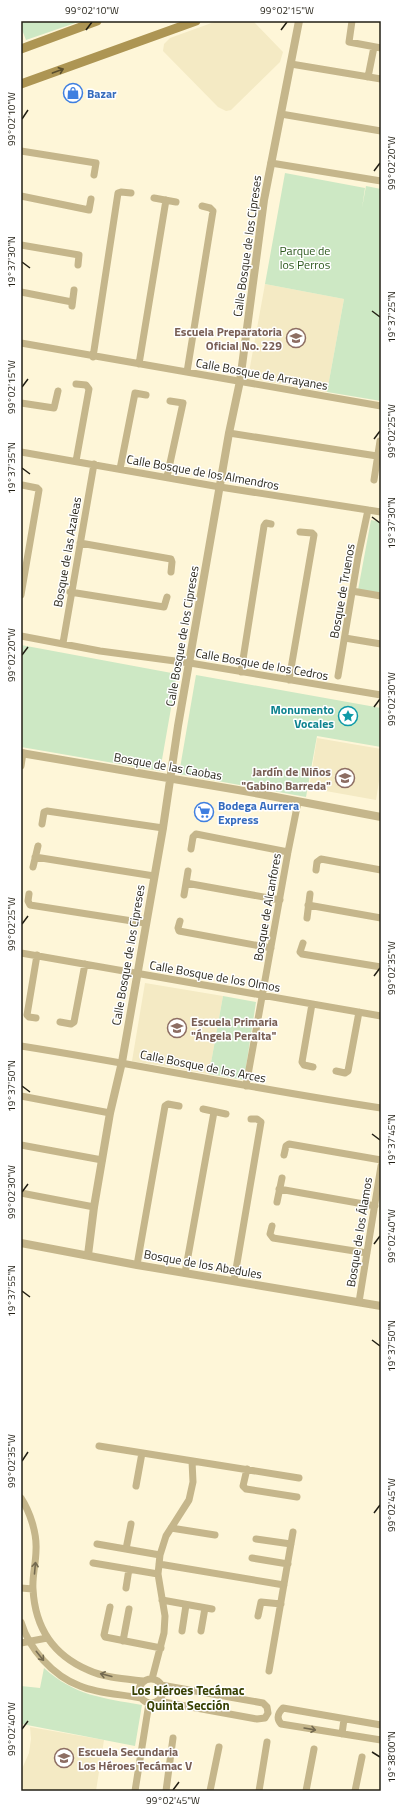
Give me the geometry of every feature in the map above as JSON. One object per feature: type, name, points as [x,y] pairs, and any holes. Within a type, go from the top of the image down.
[{"type":"main road","points":[[21,48],[97,21]]},
{"type":"main road","points":[[21,84],[196,21]]},
{"type":"street","name":"Calle Bosque de los Cipreses","points":[[88,1255],[94,1207],[110,1112],[122,1062],[229,433],[240,381],[264,200],[299,21]]},
{"type":"street","points":[[352,21],[349,42],[378,48],[368,77]]},
{"type":"street","points":[[290,64],[381,79]]},
{"type":"street","points":[[281,114],[381,131]]},
{"type":"street","points":[[21,151],[96,163],[94,175]]},
{"type":"street","points":[[271,163],[381,181]]},
{"type":"street","points":[[93,357],[118,193],[131,193]]},
{"type":"street","points":[[21,196],[89,210],[91,199]]},
{"type":"street","points":[[154,198],[176,202]]},
{"type":"street","points":[[139,364],[166,200]]},
{"type":"street","points":[[187,372],[214,211],[210,208],[202,206]]},
{"type":"street","points":[[21,245],[79,255],[78,265]]},
{"type":"street","points":[[21,292],[72,304],[74,290]]},
{"type":"street","name":"Calle Bosque de Arrayanes","points":[[21,343],[93,357],[381,406]]},
{"type":"street","points":[[76,384],[86,385],[89,388],[76,461]]},
{"type":"street","points":[[21,403],[54,408],[58,391]]},
{"type":"street","points":[[120,469],[135,393],[146,395]]},
{"type":"street","points":[[168,477],[183,403],[170,401]]},
{"type":"street","points":[[229,433],[377,456]]},
{"type":"street","points":[[374,480],[380,441]]},
{"type":"street","name":"Calle Bosque de los Almendros","points":[[21,452],[220,487],[381,512]]},
{"type":"street","name":"Bosque de las Azaleas","points":[[63,643],[70,592],[94,464]]},
{"type":"street","points":[[21,594],[39,492],[37,488],[22,485]]},
{"type":"street","name":"Bosque de Truenos","points":[[338,676],[352,591],[368,510]]},
{"type":"street","points":[[241,672],[264,526],[266,523],[271,524]]},
{"type":"street","points":[[289,680],[314,536],[312,533],[300,532]]},
{"type":"street","points":[[80,543],[171,559],[171,572]]},
{"type":"street","points":[[352,591],[381,596]]},
{"type":"street","points":[[70,592],[164,607],[167,597]]},
{"type":"street","name":"Calle Bosque de los Cedros","points":[[21,636],[381,695]]},
{"type":"street","points":[[345,638],[381,644]]},
{"type":"street","points":[[21,766],[22,753]]},
{"type":"street","name":"Bosque de las Caobas","points":[[22,753],[381,817]]},
{"type":"street","name":"Bosque de Alcanfores","points":[[246,1086],[298,802]]},
{"type":"street","points":[[42,824],[44,812],[47,811],[163,828]]},
{"type":"street","points":[[191,849],[193,837],[196,834],[288,852]]},
{"type":"street","points":[[34,867],[38,846]]},
{"type":"street","points":[[36,857],[154,876]]},
{"type":"street","points":[[316,870],[317,862],[321,859],[381,870]]},
{"type":"street","points":[[184,895],[188,871]]},
{"type":"street","points":[[186,883],[280,900]]},
{"type":"street","points":[[29,894],[28,901],[30,905],[145,923]]},
{"type":"street","points":[[306,918],[310,894]]},
{"type":"street","points":[[308,905],[381,918]]},
{"type":"street","points":[[180,921],[178,928],[179,931],[271,948]]},
{"type":"street","points":[[303,943],[300,952],[302,954],[381,967]]},
{"type":"street","name":"Calle Bosque de los Olmos","points":[[21,953],[381,1016]]},
{"type":"street","points":[[36,1018],[30,1017],[27,1014],[37,955]]},
{"type":"street","points":[[60,1022],[73,1024],[74,1022],[85,964]]},
{"type":"street","points":[[312,1004],[302,1062],[304,1065],[313,1067]]},
{"type":"street","points":[[336,1071],[345,1073],[348,1071],[359,1012]]},
{"type":"street","name":"Calle Bosque de los Arces","points":[[21,1046],[122,1062],[246,1086],[381,1108]]},
{"type":"street","points":[[21,1096],[110,1112]]},
{"type":"street","points":[[137,1265],[165,1106],[168,1104],[179,1106]]},
{"type":"street","points":[[203,1109],[226,1114]]},
{"type":"street","points":[[185,1273],[214,1112]]},
{"type":"street","points":[[234,1281],[261,1122],[258,1119],[251,1118]]},
{"type":"street","points":[[284,1155],[286,1146],[289,1144],[381,1160]]},
{"type":"street","points":[[21,1145],[102,1160]]},
{"type":"street","name":"Bosque de los Álamos","points":[[359,1302],[381,1166]]},
{"type":"street","points":[[276,1202],[282,1178]]},
{"type":"street","points":[[279,1189],[374,1206]]},
{"type":"street","points":[[21,1193],[94,1207]]},
{"type":"street","points":[[272,1226],[270,1234],[273,1238],[367,1253]]},
{"type":"street","name":"Bosque de los Abedules","points":[[21,1243],[137,1265],[381,1306]]},
{"type":"street","points":[[99,1446],[299,1478]]},
{"type":"street","points":[[136,1486],[142,1454]]},
{"type":"street","points":[[141,1698],[139,1689],[148,1680],[161,1648],[165,1616],[158,1574],[160,1555],[166,1536],[189,1500],[193,1482],[192,1461]]},
{"type":"street","points":[[246,1469],[244,1486],[246,1489],[296,1497]]},
{"type":"street","points":[[21,1498],[32,1524],[36,1548],[33,1589],[37,1614],[47,1638],[58,1650],[88,1670],[110,1676],[157,1681],[161,1685],[163,1691],[162,1696],[158,1701]]},
{"type":"street","points":[[126,1549],[131,1524]]},
{"type":"street","points":[[171,1528],[215,1535]]},
{"type":"street","points":[[269,1671],[293,1532]]},
{"type":"street","points":[[256,1539],[291,1544]]},
{"type":"street","points":[[97,1544],[160,1555]]},
{"type":"street","points":[[252,1558],[288,1564]]},
{"type":"street","points":[[93,1563],[158,1574]]},
{"type":"street","points":[[159,1564],[284,1585]]},
{"type":"street","points":[[126,1588],[129,1569]]},
{"type":"street","points":[[21,1588],[33,1589]]},
{"type":"street","points":[[162,1600],[209,1609],[201,1631]]},
{"type":"street","points":[[258,1616],[261,1602],[281,1604]]},
{"type":"street","points":[[182,1631],[186,1605]]},
{"type":"street","points":[[110,1607],[104,1635],[107,1638],[161,1648]]},
{"type":"street","points":[[123,1641],[129,1609]]},
{"type":"street","points":[[21,1622],[30,1641],[49,1665],[58,1674],[75,1684],[93,1690],[141,1698],[149,1703],[158,1701],[257,1719],[265,1718],[268,1713],[267,1707],[263,1703],[161,1685]]},
{"type":"street","points":[[21,1643],[47,1638]]},
{"type":"street","points":[[135,1791],[149,1703]]},
{"type":"street","points":[[381,1725],[283,1708],[278,1716],[281,1724],[381,1740]]},
{"type":"street","points":[[342,1734],[344,1719]]},
{"type":"street","points":[[166,1791],[173,1738]]},
{"type":"street","points":[[259,1791],[267,1742]]},
{"type":"street","points":[[210,1791],[219,1747]]},
{"type":"street","points":[[306,1791],[314,1749]]},
{"type":"street","points":[[355,1791],[362,1757]]},
{"type":"shaded area","points":[[217,21],[253,21],[283,52],[280,62],[231,110],[226,111],[218,107],[163,51],[164,44],[170,38]]},
{"type":"shaded area","name":"Escuela Preparatoria Oficial No. 229","points":[[265,284],[344,299],[327,392],[248,378]]},
{"type":"shaded area","name":"Jardín de Niños \"Gabino Barreda\"","points":[[317,738],[381,749],[381,768],[376,800],[309,788]]},
{"type":"shaded area","name":"Escuela Primaria \"Ángela Peralta\"","points":[[145,983],[223,996],[209,1074],[132,1061]]},
{"type":"shaded area","name":"Escuela Secundaria Los Héroes Tecámac V","points":[[30,1727],[104,1740],[96,1791],[26,1791],[21,1786],[21,1771],[29,1753],[31,1739]]},
{"type":"green space","points":[[21,21],[81,21],[26,40],[21,27]]},
{"type":"green space","name":"Parque de los Perros","points":[[285,173],[365,188],[362,208],[366,186],[381,189],[381,401],[327,392],[344,299],[265,284]]},
{"type":"green space","points":[[371,520],[381,522],[381,594],[358,590]]},
{"type":"green space","points":[[21,645],[177,674],[160,771],[21,747]]},
{"type":"green space","points":[[196,675],[381,708],[381,747],[317,736],[306,797],[179,774]]},
{"type":"green space","points":[[223,996],[256,1002],[244,1080],[209,1074]]},
{"type":"green space","points":[[44,1668],[67,1685],[78,1690],[102,1698],[142,1705],[135,1746],[22,1724],[21,1686],[40,1688]]},
{"type":"place","name":"Bazar","points":[[73,93]]},
{"type":"place","name":"Escuela Preparatoria Oficial No. 229","points":[[296,338]]},
{"type":"place","name":"Monumento Vocales","points":[[348,716]]},
{"type":"place","name":"Jardín de Niños \"Gabino Barreda\"","points":[[345,778]]},
{"type":"place","name":"Bodega Aurrera Express","points":[[204,812]]},
{"type":"place","name":"Escuela Primaria \"Ángela Peralta\"","points":[[177,1028]]},
{"type":"place","name":"Escuela Secundaria Los Héroes Tecámac V","points":[[64,1758]]},
{"type":"district","name":"Los Héroes Tecámac Quinta Sección","points":[[188,1698]]}]
